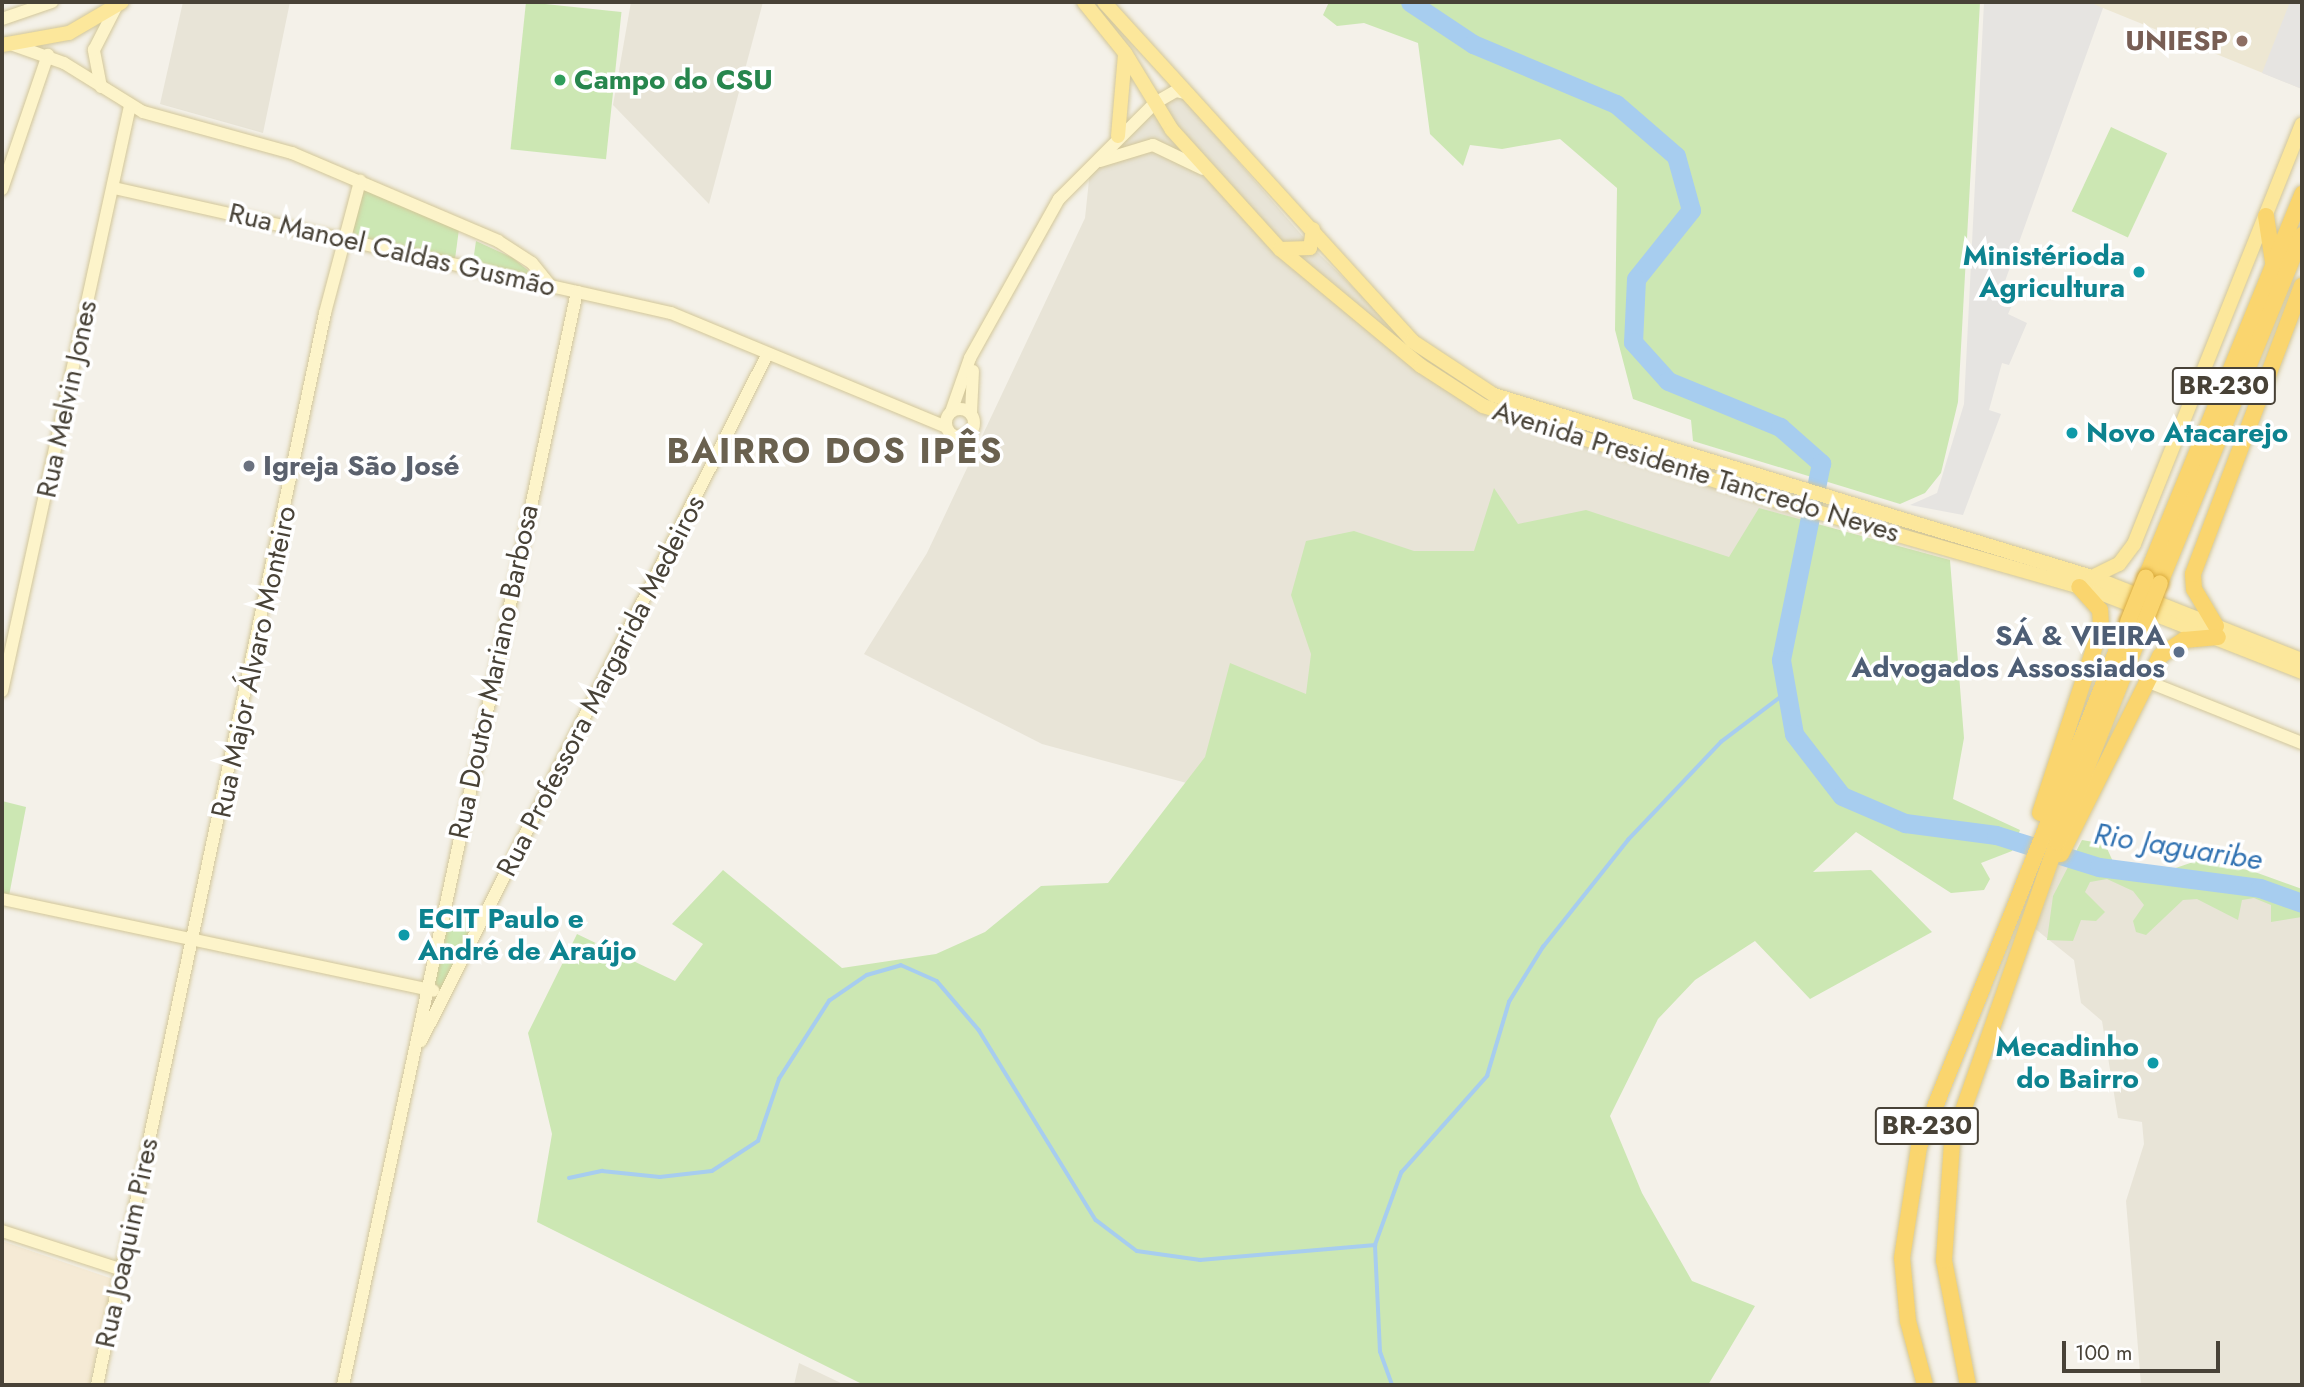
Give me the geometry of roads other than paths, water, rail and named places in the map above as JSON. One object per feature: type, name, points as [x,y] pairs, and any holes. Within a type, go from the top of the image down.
[{"type":"highway","name":"BR-230","points":[[1925,1385],[1904,1291],[1906,1206],[1933,1108],[2023,878],[2048,843],[2302,194]]},
{"type":"highway","points":[[2266,216],[2273,264]]},
{"type":"highway","name":"BR-230","points":[[2153,580],[2302,235]]},
{"type":"highway","points":[[2048,843],[2167,649],[2217,632],[2194,589],[2193,574],[2302,286]]},
{"type":"highway","points":[[2048,843],[2101,626],[2100,610],[2079,587]]},
{"type":"highway","name":"BR-230","points":[[1968,1385],[1944,1260],[1952,1142],[2042,887],[2048,843]]},
{"type":"main road","points":[[2,19],[52,2]]},
{"type":"main road","name":"Avenida Presidente Tancredo Neves","points":[[1084,2],[1125,53],[1155,103],[1207,172],[1280,249],[1421,366],[1483,406],[1775,500],[1830,508],[2092,577],[2141,600]]},
{"type":"main road","name":"Avenida Presidente Tancredo Neves","points":[[1104,2],[1198,100],[1412,341],[1485,390],[1539,413],[1778,485],[1830,508],[2079,587],[2141,600]]},
{"type":"main road","points":[[5,43],[69,33],[119,5]]},
{"type":"main road","points":[[101,87],[94,50],[119,5]]},
{"type":"main road","points":[[5,43],[48,55],[130,106],[265,144],[360,181],[512,248],[549,284]]},
{"type":"main road","points":[[1118,136],[1125,53]]},
{"type":"main road","points":[[2,189],[48,55]]},
{"type":"main road","points":[[978,347],[971,413],[975,424],[965,437],[946,427],[951,412],[978,347],[1049,213],[1100,161],[1118,136],[1155,103],[1176,91],[1198,100]]},
{"type":"main road","name":"Rua Melvin Jones","points":[[2,691],[130,106]]},
{"type":"main road","points":[[2092,577],[2119,564],[2134,544],[2302,124]]},
{"type":"main road","points":[[1100,161],[1153,145],[1207,172]]},
{"type":"main road","name":"Rua Major Álvaro Monteiro","points":[[159,1102],[344,240],[360,181]]},
{"type":"main road","name":"Rua Manoel Caldas Gusmão","points":[[114,188],[671,313],[946,427]]},
{"type":"main road","points":[[1280,249],[1310,248],[1313,229]]},
{"type":"main road","name":"Rua Doutor Mariano Barbosa","points":[[414,1054],[425,989],[577,292]]},
{"type":"main road","name":"Rua Professora Margarida Medeiros","points":[[414,1054],[767,355]]},
{"type":"main road","points":[[951,412],[971,413]]},
{"type":"main road","points":[[2141,600],[2302,672]]},
{"type":"main road","points":[[2217,632],[2302,660]]},
{"type":"main road","points":[[2146,681],[2302,743]]},
{"type":"main road","points":[[2,900],[444,994]]},
{"type":"main road","points":[[343,1385],[414,1054]]},
{"type":"main road","name":"Rua Joaquim Pires","points":[[97,1385],[120,1269],[159,1102]]},
{"type":"main road","points":[[2,1231],[120,1269]]},
{"type":"waterway","name":"Rio Jaguaribe","points":[[1410,2],[1473,44],[1616,104],[1676,156],[1691,210],[1636,279],[1633,342],[1668,381],[1780,427],[1821,463],[1781,660],[1794,734],[1842,796],[1905,823],[1996,835],[2099,867],[2260,888],[2302,903]]},
{"type":"waterway","points":[[1392,1385],[1380,1352],[1375,1245],[1401,1173],[1487,1076],[1509,1002],[1543,947],[1628,840],[1721,742],[1787,692]]},
{"type":"waterway","points":[[569,1178],[602,1171],[660,1177],[712,1171],[758,1141],[779,1079],[829,1001],[867,975],[901,965],[937,981],[979,1030],[1096,1220],[1137,1251],[1200,1260],[1375,1245]]},
{"type":"place","name":"UNIESP","points":[[2242,41]]},
{"type":"place","name":"Campo do CSU","points":[[560,80]]},
{"type":"place","name":"Ministérioda Agricultura","points":[[2139,272]]},
{"type":"place","name":"Novo Atacarejo","points":[[2072,433]]},
{"type":"place","name":"Igreja São José","points":[[249,466]]},
{"type":"place","name":"SÁ & VIEIRA Advogados Assossiados","points":[[2179,652]]},
{"type":"place","name":"ECIT Paulo e André de Araújo","points":[[404,935]]},
{"type":"place","name":"Mecadinho do Bairro","points":[[2153,1063]]},
{"type":"district","name":"BAIRRO DOS IPÊS","points":[[835,451]]}]
